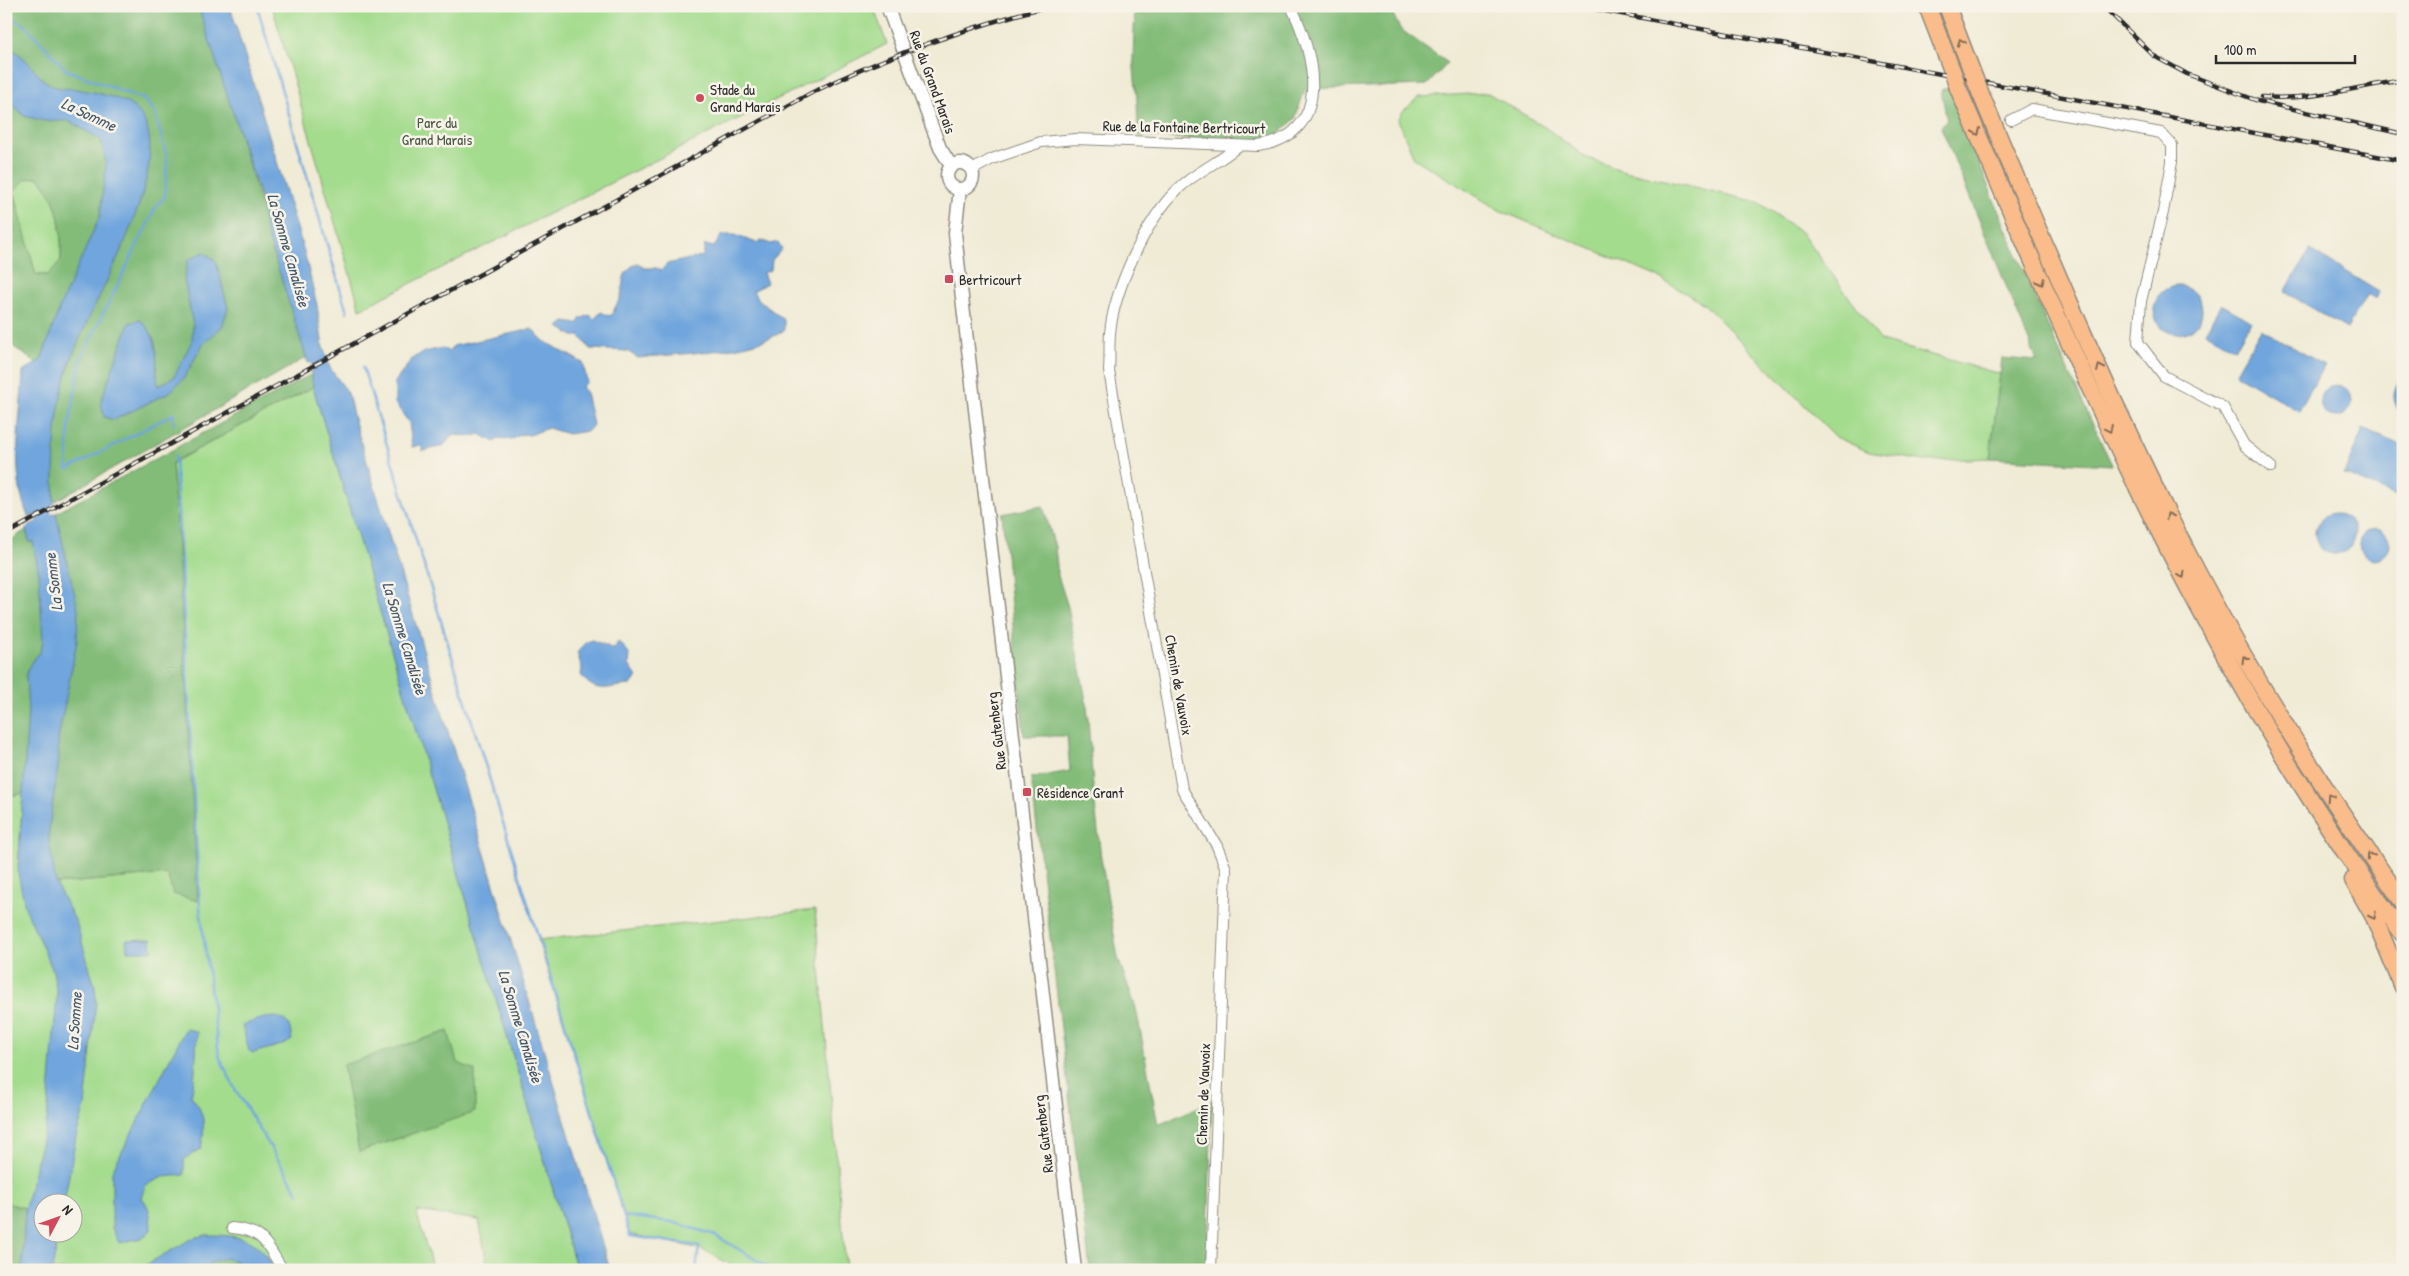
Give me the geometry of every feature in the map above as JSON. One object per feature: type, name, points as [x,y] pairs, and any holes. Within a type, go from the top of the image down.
[{"type":"highway","points":[[1928,6],[1955,80],[2058,320],[2174,562],[2241,684],[2348,857],[2403,934]]},
{"type":"highway","points":[[1947,6],[1977,84],[2076,316],[2148,474],[2190,558],[2257,679],[2304,757],[2403,902]]},
{"type":"highway","points":[[2348,857],[2349,873],[2374,917],[2403,987]]},
{"type":"street","name":"Rue du Grand Marais","points":[[887,6],[940,148],[952,166]]},
{"type":"street","name":"Rue de la Fontaine Bertricourt","points":[[972,170],[992,159],[1041,142],[1076,139],[1258,146],[1282,140],[1298,128],[1310,106],[1312,87],[1311,65],[1303,33],[1291,6]]},
{"type":"street","points":[[2011,120],[2032,109],[2162,133],[2172,145],[2172,162],[2163,212],[2141,301],[2138,342],[2164,376],[2223,407],[2244,446],[2270,466]]},
{"type":"street","name":"Chemin de Vauvoix","points":[[1211,1270],[1226,869],[1217,846],[1182,789],[1109,371],[1110,332],[1117,301],[1143,234],[1177,190],[1192,177],[1223,159],[1238,146]]},
{"type":"street","points":[[962,164],[972,170],[973,177],[971,183],[966,188],[960,189],[949,182],[948,174],[952,166],[962,164]]},
{"type":"street","name":"Rue Gutenberg","points":[[960,189],[955,232],[960,280],[1075,1270]]},
{"type":"street","points":[[232,1228],[247,1229],[262,1236],[283,1270]]},
{"type":"green space","points":[[6,6],[201,6],[307,357],[50,504],[47,435],[146,126],[52,92],[6,55]]},
{"type":"green space","name":"Parc du Grand Marais","points":[[272,6],[873,6],[887,44],[360,309]]},
{"type":"green space","points":[[1135,6],[1389,6],[1400,29],[1448,63],[1427,85],[1305,89],[1295,119],[1273,139],[1246,143],[1138,136],[1133,57]]},
{"type":"green space","points":[[6,82],[96,127],[114,153],[111,198],[41,360],[36,363],[6,341]],"holes":[[[38,177],[55,205],[58,216],[61,237],[61,260],[48,275],[36,275],[14,191],[26,179]]]},
{"type":"green space","points":[[1949,87],[2027,278],[2112,465],[1990,458],[2002,358],[2037,361],[1941,127],[1947,120],[1941,90]]},
{"type":"green space","points":[[1488,93],[1546,128],[1585,157],[1621,170],[1758,202],[1802,233],[1881,341],[2000,374],[1990,458],[1925,461],[1869,452],[1836,437],[1704,304],[1658,277],[1499,210],[1414,158],[1398,120],[1403,111],[1419,97]]},
{"type":"green space","points":[[38,177],[51,196],[60,226],[61,260],[48,275],[35,275],[14,191],[26,179]]},
{"type":"green space","points":[[312,374],[313,387],[172,463],[198,901],[173,894],[167,874],[55,884],[43,834],[58,530],[56,513]]},
{"type":"green space","points":[[313,387],[577,1270],[488,1270],[479,1220],[416,1211],[433,1270],[44,1270],[48,1244],[82,1244],[82,1194],[55,1194],[86,1008],[56,884],[168,874],[198,900],[172,463]]},
{"type":"green space","points":[[1043,506],[1055,547],[1058,576],[1068,607],[1087,706],[1101,858],[1118,958],[1136,1008],[1158,1125],[1212,1101],[1207,1270],[1090,1270],[1031,778],[1070,771],[1067,736],[1024,736],[1002,514]]},
{"type":"green space","points":[[26,530],[30,542],[33,541],[43,555],[46,646],[34,684],[23,793],[6,797],[6,543]]},
{"type":"green space","points":[[23,793],[18,866],[66,990],[50,1133],[25,1208],[6,1203],[6,797]]},
{"type":"green space","points":[[815,910],[846,1270],[741,1270],[701,1249],[630,1234],[538,940]]},
{"type":"green space","points":[[448,1031],[457,1062],[475,1071],[475,1112],[359,1152],[343,1065]]},
{"type":"green space","points":[[6,1203],[25,1208],[24,1270],[6,1270]]},
{"type":"green space","points":[[224,1250],[248,1270],[195,1270]]},
{"type":"water","name":"La Somme Canalisée","points":[[198,6],[230,6],[304,251],[317,305],[323,347],[330,368],[348,393],[354,419],[610,1270],[577,1270],[313,387],[311,371],[314,369],[311,362],[308,363],[265,227],[262,202]]},
{"type":"water","points":[[6,44],[24,58],[49,84],[61,88],[103,94],[131,105],[143,118],[150,143],[147,174],[138,207],[124,243],[78,343],[63,386],[57,419],[54,504],[29,518],[19,484],[18,466],[23,372],[41,360],[61,304],[100,216],[106,162],[101,140],[69,121],[44,121],[24,116],[6,97]]},
{"type":"water","points":[[722,235],[734,235],[757,243],[761,240],[771,244],[778,242],[782,249],[772,260],[771,270],[763,273],[767,283],[753,291],[763,303],[784,320],[784,330],[771,338],[735,348],[638,358],[627,351],[590,349],[580,336],[573,336],[559,327],[565,322],[578,324],[580,319],[590,315],[594,319],[601,312],[609,316],[613,314],[621,296],[624,276],[629,269],[638,263],[644,268],[657,268],[661,271],[667,264],[703,256],[705,245],[714,247]]},
{"type":"water","points":[[2310,250],[2379,292],[2376,299],[2367,294],[2347,329],[2285,292]]},
{"type":"water","points":[[204,252],[216,261],[228,308],[222,327],[203,344],[184,378],[170,392],[114,420],[104,417],[101,401],[129,323],[140,320],[152,335],[156,350],[158,386],[174,377],[192,341],[193,325],[184,279],[188,260]]},
{"type":"water","points":[[2178,286],[2187,288],[2195,293],[2200,301],[2202,310],[2200,319],[2195,327],[2187,332],[2178,334],[2169,332],[2161,327],[2156,319],[2154,310],[2156,301],[2161,293],[2169,288]]},
{"type":"water","points":[[2221,304],[2251,321],[2235,349],[2205,332]]},
{"type":"water","points":[[532,329],[544,341],[583,363],[587,382],[582,387],[586,392],[593,425],[588,431],[568,434],[548,428],[530,435],[522,434],[511,440],[500,438],[494,442],[480,434],[473,436],[453,435],[443,446],[423,451],[421,445],[412,447],[409,423],[395,403],[395,382],[413,358],[424,352],[443,348],[449,352],[453,346]]},
{"type":"water","points":[[2261,329],[2324,365],[2299,411],[2239,376],[2236,372]]},
{"type":"water","points":[[2403,377],[2403,415],[2396,406],[2394,396],[2396,386]]},
{"type":"water","points":[[2336,385],[2347,390],[2352,401],[2347,412],[2336,417],[2325,412],[2320,401],[2325,390]]},
{"type":"water","points":[[2363,429],[2403,446],[2403,499],[2344,474]]},
{"type":"water","points":[[56,513],[78,610],[77,641],[58,739],[59,761],[49,828],[49,841],[56,884],[76,922],[95,987],[96,1002],[85,1106],[76,1137],[66,1194],[32,1194],[32,1244],[57,1244],[52,1270],[22,1270],[25,1208],[47,1120],[57,994],[53,971],[25,907],[18,873],[28,710],[26,675],[30,664],[40,652],[43,642],[39,574],[33,541],[30,543],[26,530],[30,525]]},
{"type":"water","points":[[2335,514],[2349,520],[2355,534],[2349,548],[2335,554],[2321,548],[2315,534],[2321,520]]},
{"type":"water","points":[[2375,529],[2386,533],[2390,544],[2386,555],[2375,559],[2364,555],[2360,544],[2364,533]]},
{"type":"water","points":[[592,640],[614,649],[618,642],[626,650],[630,657],[629,665],[637,677],[631,685],[598,688],[587,682],[581,675],[582,668],[577,653],[585,643]]},
{"type":"water","points":[[151,939],[152,951],[127,951],[126,940]]},
{"type":"water","points":[[276,1017],[287,1022],[292,1040],[285,1044],[253,1053],[249,1051],[242,1025],[264,1018]]},
{"type":"water","points":[[186,1028],[197,1032],[195,1072],[191,1096],[202,1115],[203,1134],[201,1149],[184,1159],[184,1175],[163,1177],[146,1185],[141,1197],[148,1208],[151,1230],[142,1238],[119,1243],[112,1228],[112,1171]]},
{"type":"water","points":[[206,1235],[229,1236],[247,1240],[262,1251],[275,1270],[244,1270],[236,1261],[225,1258],[213,1262],[200,1270],[137,1270],[193,1238]]},
{"type":"waterway","points":[[257,6],[347,312]]},
{"type":"waterway","points":[[6,15],[25,25],[66,70],[143,99],[154,110],[167,158],[165,197],[157,205],[81,359],[69,427],[67,470],[173,414],[174,424]]},
{"type":"waterway","points":[[363,367],[630,1236],[699,1246],[696,1270]]},
{"type":"waterway","points":[[175,456],[200,908],[219,1056],[235,1089],[299,1194]]},
{"type":"waterway","name":"La Somme","points":[[40,488],[47,540]]},
{"type":"waterway","points":[[624,1216],[672,1222],[715,1235],[773,1270]]},
{"type":"railway","points":[[6,534],[813,92],[870,66],[928,43],[1048,6]]},
{"type":"railway","points":[[1579,6],[2403,161]]},
{"type":"railway","points":[[2103,6],[2154,56],[2187,74],[2258,101],[2403,134]]},
{"type":"railway","points":[[2262,97],[2280,98],[2333,93],[2403,80]]},
{"type":"place","name":"Stade du Grand Marais","points":[[700,98]]},
{"type":"place","name":"Bertricourt","points":[[949,279]]},
{"type":"place","name":"Résidence Grant","points":[[1027,792]]}]
